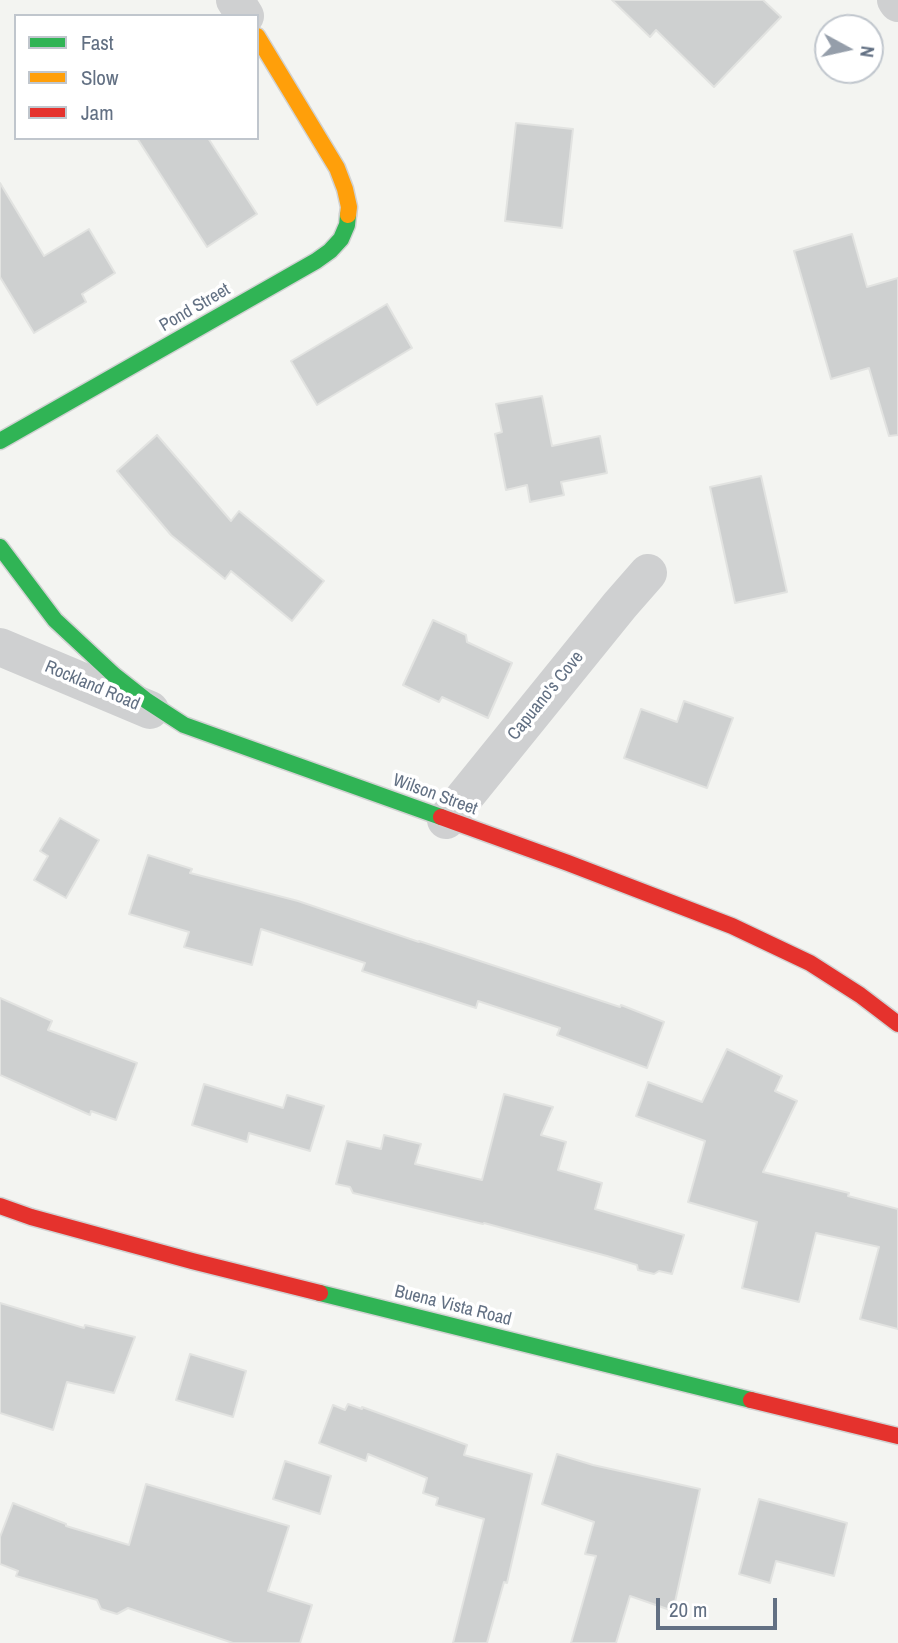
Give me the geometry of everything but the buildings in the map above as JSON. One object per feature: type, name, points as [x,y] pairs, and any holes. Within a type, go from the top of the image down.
[{"type":"street","name":"Pond Street","points":[[0,441],[316,261],[341,240],[347,225],[349,207],[337,168],[259,39]]},
{"type":"street","name":"Wilson Street","points":[[0,547],[55,620],[114,675],[184,725],[581,868],[732,926],[810,963],[860,995],[898,1024]]},
{"type":"street","name":"Capuano's Cove","points":[[446,820],[648,573]]},
{"type":"street","name":"Rockland Road","points":[[0,647],[184,725]]},
{"type":"street","name":"Buena Vista Road","points":[[0,1206],[192,1261],[898,1436]]},
{"type":"traffic: fast","points":[[0,441],[316,261],[341,239],[348,215]]},
{"type":"traffic: fast","points":[[0,547],[55,620],[114,675],[184,725],[441,817]]},
{"type":"traffic: fast","points":[[320,1293],[751,1400]]},
{"type":"traffic: slow","points":[[259,39],[337,168],[345,189],[348,215]]},
{"type":"traffic: jam","points":[[441,817],[732,926],[810,963],[860,995],[898,1024]]},
{"type":"traffic: jam","points":[[0,1206],[192,1261],[320,1293]]},
{"type":"traffic: jam","points":[[751,1400],[898,1436]]}]
